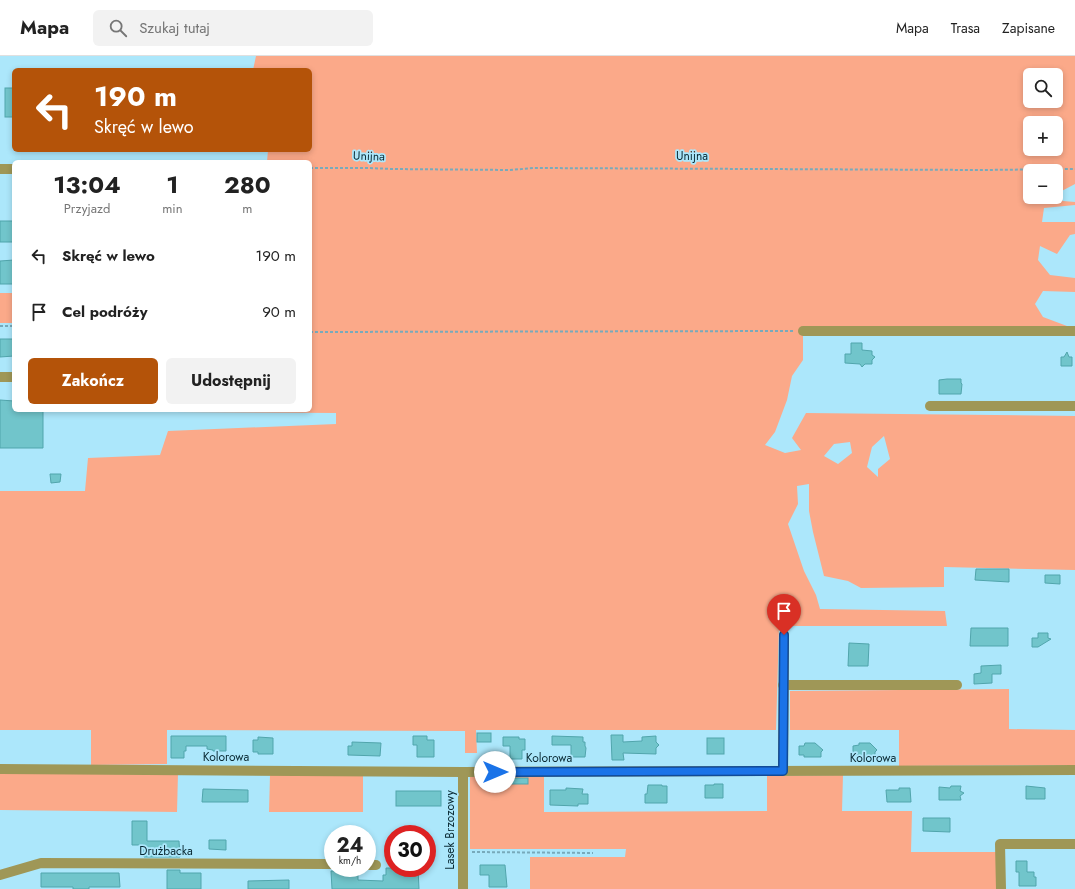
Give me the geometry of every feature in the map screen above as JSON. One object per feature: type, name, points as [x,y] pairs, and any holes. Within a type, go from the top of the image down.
[{"type":"street","points":[[0,169],[12,169]]},
{"type":"street","points":[[803,331],[1075,331]]},
{"type":"street","points":[[0,377],[12,377]]},
{"type":"street","points":[[930,406],[1075,406]]},
{"type":"street","points":[[783,771],[784,635]]},
{"type":"street","points":[[783,685],[957,685]]},
{"type":"street","name":"Kolorowa","points":[[0,769],[463,772],[1075,770]]},
{"type":"street","name":"Lasek Brzozowy","points":[[463,772],[463,889]]},
{"type":"street","points":[[1001,889],[1000,844],[1075,844]]},
{"type":"street","name":"Drużbacka","points":[[0,876],[41,863],[324,864]]},
{"type":"path","name":"Unijna","points":[[312,168],[510,170],[533,168],[1075,169]]},
{"type":"path","points":[[0,326],[12,326]]},
{"type":"path","points":[[312,332],[803,331]]},
{"type":"path","points":[[463,852],[593,853]]},
{"type":"shaded area","points":[[256,56],[1075,56],[1075,184],[1063,190],[1063,164],[1023,164],[1023,204],[1063,204],[1063,201],[1075,202],[1075,205],[1044,208],[1042,222],[1075,222],[1075,234],[1070,235],[1057,254],[1040,246],[1038,260],[1050,275],[1075,278],[1075,292],[1043,291],[1035,304],[1043,317],[1075,329],[803,331],[803,360],[792,376],[787,400],[775,432],[765,445],[785,453],[801,450],[792,438],[806,413],[1075,416],[1075,570],[944,567],[944,587],[861,588],[848,581],[824,576],[809,511],[809,484],[797,486],[798,504],[788,524],[804,571],[816,595],[820,609],[945,611],[947,626],[779,626],[776,730],[476,730],[477,753],[465,753],[465,731],[167,730],[167,764],[91,765],[91,730],[0,730],[0,491],[85,491],[88,458],[160,455],[168,431],[336,424],[336,413],[174,412],[312,412],[312,160],[267,160],[268,152],[312,152],[312,68],[253,68]],"holes":[[[884,436],[890,459],[878,469],[878,477],[867,467],[872,447]],[[850,442],[852,453],[838,464],[824,456],[834,444]]]},
{"type":"shaded area","points":[[0,293],[12,293],[12,323],[0,323]]},
{"type":"shaded area","points":[[1009,689],[1009,729],[1075,730],[1075,765],[899,766],[899,730],[790,730],[790,691]]},
{"type":"shaded area","points":[[178,773],[177,812],[0,810],[0,774]]},
{"type":"shaded area","points":[[470,774],[544,776],[544,812],[767,811],[767,776],[843,775],[842,811],[912,811],[911,852],[997,852],[997,889],[530,889],[530,857],[625,857],[626,849],[470,849]]},
{"type":"shaded area","points":[[270,775],[363,775],[363,812],[269,812]]},
{"type":"building","points":[[5,88],[12,88],[12,117],[5,117]]},
{"type":"building","points":[[0,221],[12,221],[12,242],[0,242]]},
{"type":"building","points":[[12,260],[12,284],[0,284],[0,261]]},
{"type":"building","points":[[0,339],[12,339],[12,356],[0,357]]},
{"type":"building","points":[[851,343],[862,343],[862,350],[872,351],[872,355],[875,357],[872,360],[872,364],[865,364],[862,367],[860,364],[845,363],[845,354],[851,354]]},
{"type":"building","points":[[1067,352],[1069,357],[1072,357],[1072,366],[1061,366],[1061,357],[1064,357]]},
{"type":"building","points":[[961,379],[961,394],[939,394],[939,380]]},
{"type":"building","points":[[0,400],[12,401],[12,412],[43,412],[43,448],[0,448]]},
{"type":"building","points":[[50,474],[61,474],[60,482],[51,483]]},
{"type":"building","points":[[976,569],[1009,569],[1009,582],[975,580]]},
{"type":"building","points":[[1045,575],[1060,575],[1060,584],[1045,583]]},
{"type":"building","points":[[971,628],[1008,628],[1008,646],[970,646]]},
{"type":"building","points":[[1038,633],[1048,633],[1048,638],[1051,639],[1038,647],[1032,647],[1032,638],[1038,638]]},
{"type":"building","points":[[849,643],[869,644],[868,666],[848,666]]},
{"type":"building","points":[[1001,665],[1001,674],[992,674],[992,683],[974,684],[974,674],[981,673],[981,666]]},
{"type":"building","points":[[477,733],[491,733],[491,742],[477,742]]},
{"type":"building","points":[[611,735],[623,735],[623,742],[642,741],[642,737],[656,736],[656,742],[659,745],[656,748],[656,754],[623,753],[624,760],[612,760]]},
{"type":"building","points":[[171,736],[226,736],[226,751],[213,751],[207,749],[207,746],[186,746],[184,758],[171,758]]},
{"type":"building","points":[[413,736],[427,736],[427,740],[434,740],[434,757],[417,757],[417,745],[413,745]]},
{"type":"building","points":[[552,736],[583,737],[583,742],[585,742],[586,748],[585,757],[571,757],[571,745],[552,745]]},
{"type":"building","points":[[258,737],[273,738],[273,754],[258,754],[258,752],[253,752],[253,740],[258,740]]},
{"type":"building","points":[[503,737],[519,737],[519,739],[525,739],[525,750],[522,750],[522,759],[510,759],[510,746],[503,746]]},
{"type":"building","points":[[707,738],[724,738],[724,754],[707,754]]},
{"type":"building","points":[[352,742],[381,743],[380,756],[348,755],[348,746],[352,746]]},
{"type":"building","points":[[805,743],[815,743],[823,750],[821,752],[821,757],[804,757],[804,755],[799,755],[799,746],[804,746]]},
{"type":"building","points":[[859,743],[870,743],[877,750],[875,752],[875,757],[858,757],[859,755],[853,755],[853,746],[859,745]]},
{"type":"building","points":[[511,778],[528,778],[528,784],[511,784]]},
{"type":"building","points":[[723,784],[723,798],[705,798],[705,785]]},
{"type":"building","points":[[648,785],[667,786],[667,803],[645,803],[645,794],[647,794]]},
{"type":"building","points":[[951,786],[961,786],[960,791],[964,793],[960,796],[961,800],[939,800],[939,787],[950,788]]},
{"type":"building","points":[[1026,786],[1045,788],[1045,799],[1026,799]]},
{"type":"building","points":[[566,788],[583,789],[582,794],[588,794],[588,804],[578,804],[578,806],[550,805],[550,790],[566,790]]},
{"type":"building","points":[[899,788],[910,788],[911,802],[887,802],[886,790],[899,790]]},
{"type":"building","points":[[203,789],[248,790],[248,802],[202,802]]},
{"type":"building","points":[[396,791],[441,791],[441,806],[396,806]]},
{"type":"building","points":[[923,818],[950,818],[950,832],[923,831]]},
{"type":"building","points":[[132,821],[147,821],[147,841],[179,841],[180,857],[144,857],[144,845],[132,845]]},
{"type":"building","points":[[209,840],[226,840],[226,850],[209,849]]},
{"type":"building","points":[[1016,861],[1027,861],[1027,872],[1034,872],[1034,877],[1036,877],[1036,886],[1019,886],[1019,872],[1016,872]]},
{"type":"building","points":[[480,865],[505,865],[507,887],[489,887],[489,875],[480,875]]},
{"type":"building","points":[[167,870],[180,870],[180,873],[201,873],[201,889],[167,889]]},
{"type":"building","points":[[41,873],[119,873],[120,887],[89,887],[89,889],[73,889],[73,887],[41,887]]},
{"type":"building","points":[[383,875],[384,877],[418,877],[419,889],[332,889],[331,877],[358,877],[358,880],[383,881]]},
{"type":"building","points":[[289,880],[289,889],[248,889],[248,881]]},
{"type":"route","points":[[495,772],[783,771],[784,635]]}]
